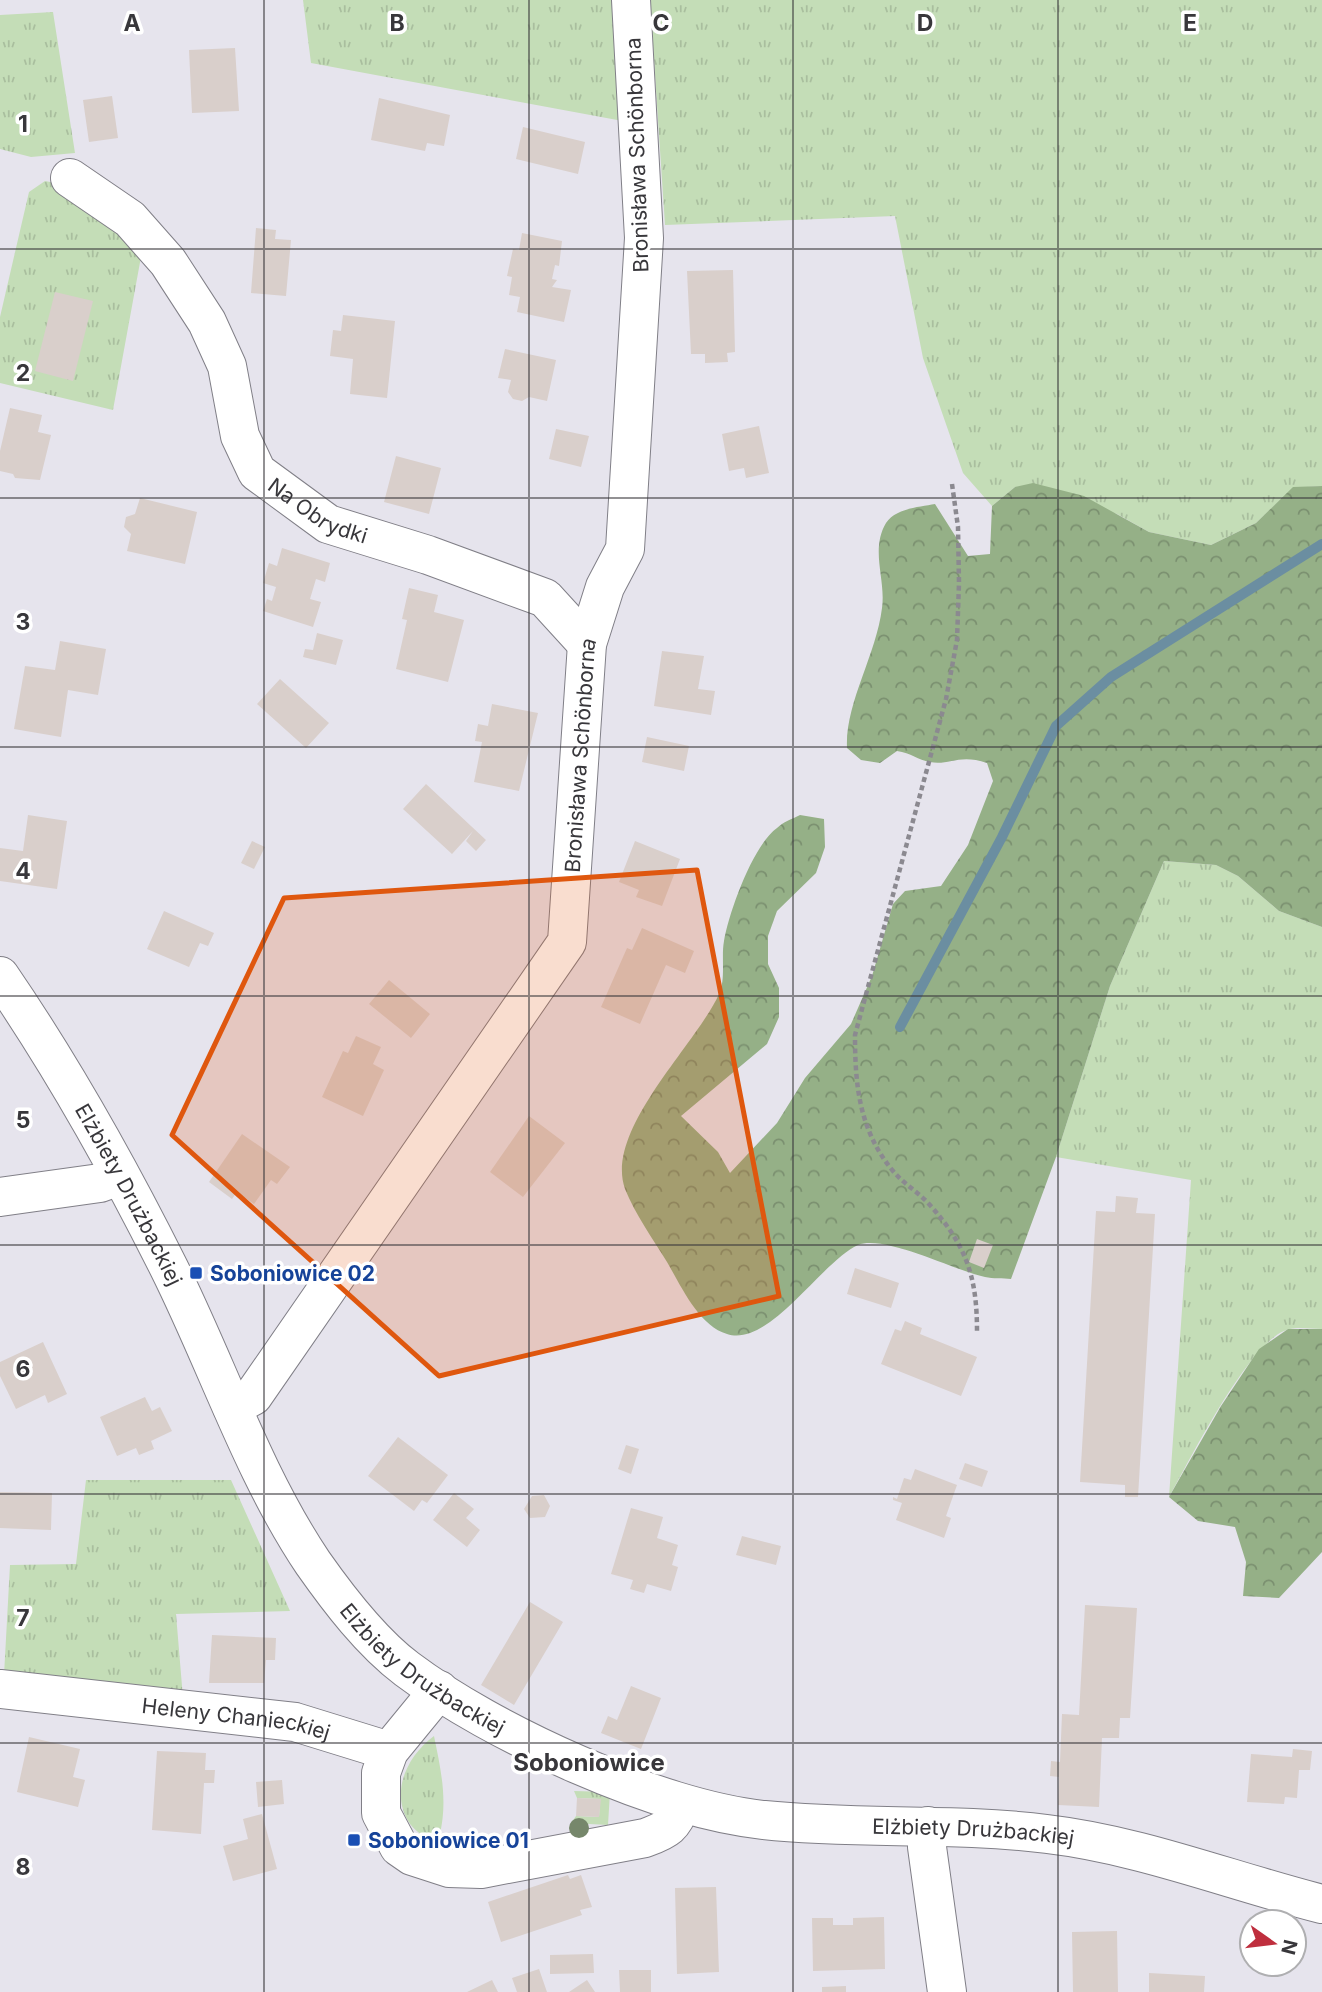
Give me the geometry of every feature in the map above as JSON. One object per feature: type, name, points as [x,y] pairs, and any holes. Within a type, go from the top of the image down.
[{"type":"street","name":"Bronisława Schönborna","points":[[232,1407],[253,1396],[567,942],[587,644],[605,587],[625,549],[643,238],[631,0]]},
{"type":"street","name":"Na Obrydki","points":[[70,178],[130,219],[168,262],[207,322],[227,366],[240,436],[257,472],[328,524],[428,555],[545,598],[587,644]]},
{"type":"street","name":"Elżbiety Drużbackiej","points":[[0,976],[43,1042],[169,1268],[232,1407],[293,1529],[314,1563],[376,1638],[404,1667],[439,1690],[535,1743],[681,1804],[764,1820],[1030,1832],[1090,1841],[1322,1903]]},
{"type":"street","points":[[0,1197],[100,1183],[119,1176]]},
{"type":"street","name":"Heleny Chanieckiej","points":[[0,1689],[295,1722],[389,1751]]},
{"type":"street","points":[[439,1690],[389,1751],[381,1773],[381,1812],[388,1831],[399,1847],[412,1856],[449,1868],[481,1868],[645,1838],[668,1830],[674,1824],[681,1804]]},
{"type":"street","points":[[928,1826],[927,1847],[947,1992]]},
{"type":"path","points":[[951,484],[958,527],[957,640],[946,699],[855,1035],[855,1086],[869,1131],[893,1171],[929,1203],[962,1247],[977,1293],[977,1331]]},
{"type":"highlighted area","points":[[697,870],[779,1296],[439,1376],[172,1135],[284,898]]},
{"type":"green space","points":[[303,0],[624,0],[628,122],[311,63]]},
{"type":"green space","points":[[650,0],[1322,0],[1322,486],[1293,488],[1256,523],[1211,545],[1149,532],[1117,514],[1015,487],[992,506],[963,473],[923,358],[895,216],[665,225]]},
{"type":"green space","points":[[53,12],[75,153],[31,157],[0,149],[0,15]]},
{"type":"green space","points":[[45,181],[71,186],[143,246],[113,410],[0,383],[0,317],[29,192]]},
{"type":"green space","points":[[1033,483],[1084,496],[1149,532],[1211,545],[1256,523],[1293,487],[1322,486],[1322,927],[1279,911],[1238,876],[1216,865],[1164,861],[1110,986],[1056,1157],[1011,1279],[985,1277],[885,1245],[858,1245],[843,1254],[794,1301],[760,1328],[743,1335],[727,1334],[717,1330],[699,1314],[634,1208],[625,1189],[622,1166],[628,1141],[639,1115],[719,994],[723,947],[731,913],[759,849],[779,826],[800,815],[824,819],[825,847],[816,873],[777,911],[768,936],[768,964],[779,988],[779,1017],[767,1044],[681,1116],[718,1152],[730,1173],[777,1123],[805,1078],[851,1024],[872,976],[893,904],[905,891],[941,886],[968,845],[993,781],[987,763],[962,759],[937,763],[897,751],[880,763],[861,760],[847,748],[851,714],[874,644],[882,608],[879,544],[881,533],[890,518],[909,509],[935,504],[968,556],[990,554],[992,506],[1015,487]]},
{"type":"green space","points":[[1164,861],[1216,865],[1238,876],[1279,911],[1322,927],[1322,1329],[1290,1329],[1274,1337],[1257,1353],[1222,1402],[1169,1497],[1191,1180],[1056,1157],[1110,986]]},
{"type":"green space","points":[[1288,1329],[1322,1329],[1322,1552],[1279,1598],[1243,1596],[1246,1562],[1235,1527],[1198,1521],[1169,1497],[1221,1406],[1259,1349]]},
{"type":"green space","points":[[86,1480],[231,1480],[290,1611],[176,1614],[183,1698],[4,1675],[10,1565],[76,1564]]},
{"type":"green space","points":[[434,1736],[442,1777],[443,1804],[437,1845],[410,1824],[401,1800],[401,1788],[409,1764],[424,1744]]},
{"type":"green space","points":[[574,1791],[610,1792],[608,1825],[571,1823],[576,1816],[599,1817],[600,1799],[577,1798]]},
{"type":"building","points":[[235,48],[239,111],[192,113],[189,50]]},
{"type":"building","points":[[112,96],[118,138],[89,142],[83,100]]},
{"type":"building","points":[[379,98],[450,115],[444,146],[427,143],[425,151],[371,140]]},
{"type":"building","points":[[523,127],[585,142],[578,174],[516,159]]},
{"type":"building","points":[[256,228],[276,230],[275,239],[291,240],[286,296],[251,293]]},
{"type":"building","points":[[522,233],[562,241],[559,266],[555,265],[552,279],[557,280],[552,287],[571,290],[564,322],[517,312],[520,297],[509,295],[512,277],[507,276],[513,249],[519,250]]},
{"type":"building","points":[[733,270],[735,352],[727,353],[728,362],[705,363],[705,354],[691,354],[687,271]]},
{"type":"building","points":[[55,292],[93,301],[73,381],[35,371]]},
{"type":"building","points":[[343,315],[395,321],[387,398],[350,394],[353,359],[330,356],[333,330],[341,331]]},
{"type":"building","points":[[505,349],[556,360],[547,401],[529,397],[522,401],[513,399],[508,392],[511,380],[498,378]]},
{"type":"building","points":[[10,408],[42,415],[38,432],[51,435],[40,480],[15,478],[13,474],[0,471],[0,451]]},
{"type":"building","points":[[759,426],[769,473],[746,478],[744,468],[729,471],[722,434]]},
{"type":"building","points":[[556,429],[589,436],[581,467],[549,459]]},
{"type":"building","points":[[396,456],[441,468],[429,514],[384,502]]},
{"type":"building","points":[[140,498],[197,512],[185,564],[127,551],[131,534],[124,527],[126,517],[135,514]]},
{"type":"building","points":[[282,548],[330,563],[325,582],[316,579],[310,599],[321,602],[313,627],[263,611],[267,599],[272,601],[276,587],[263,583],[269,563],[277,566]]},
{"type":"building","points":[[409,588],[438,595],[434,612],[464,620],[448,682],[396,669],[407,620],[402,619]]},
{"type":"building","points":[[317,633],[343,640],[336,665],[303,657],[305,649],[313,650]]},
{"type":"building","points":[[60,641],[106,649],[98,695],[68,690],[61,737],[14,729],[25,666],[55,670]]},
{"type":"building","points":[[662,651],[704,656],[698,689],[715,691],[711,715],[654,706]]},
{"type":"building","points":[[280,679],[329,723],[306,748],[257,704]]},
{"type":"building","points":[[492,704],[538,713],[519,791],[474,782],[482,742],[475,741],[478,724],[488,726]]},
{"type":"building","points":[[647,737],[689,746],[684,771],[642,762]]},
{"type":"building","points":[[426,784],[486,840],[476,851],[466,841],[473,831],[452,854],[403,809]]},
{"type":"building","points":[[28,815],[67,821],[57,889],[0,881],[0,848],[23,851]]},
{"type":"building","points":[[252,841],[265,847],[254,869],[241,863]]},
{"type":"building","points":[[635,841],[680,859],[662,906],[636,897],[639,890],[619,882]]},
{"type":"building","points":[[164,911],[214,933],[208,946],[200,943],[189,967],[147,949]]},
{"type":"building","points":[[642,928],[694,951],[685,973],[666,965],[640,1024],[601,1007],[627,948],[632,950]]},
{"type":"building","points":[[389,980],[430,1014],[411,1038],[369,1004]]},
{"type":"building","points":[[356,1036],[381,1047],[373,1064],[384,1070],[363,1116],[322,1097],[343,1051],[348,1053]]},
{"type":"building","points":[[529,1116],[565,1143],[523,1197],[490,1172]]},
{"type":"building","points":[[242,1134],[290,1167],[277,1184],[271,1180],[254,1204],[237,1192],[232,1199],[209,1182]]},
{"type":"building","points":[[1116,1196],[1138,1198],[1136,1213],[1155,1214],[1138,1497],[1125,1497],[1125,1485],[1080,1482],[1096,1211],[1115,1212]]},
{"type":"building","points":[[977,1239],[993,1245],[984,1268],[969,1262]]},
{"type":"building","points":[[855,1268],[899,1283],[891,1308],[847,1294]]},
{"type":"building","points":[[905,1321],[922,1328],[920,1334],[977,1357],[961,1396],[881,1364],[895,1329],[901,1331]]},
{"type":"building","points":[[43,1342],[67,1394],[48,1403],[45,1395],[16,1409],[0,1376],[0,1362]]},
{"type":"building","points":[[145,1397],[152,1411],[160,1407],[172,1431],[151,1441],[154,1449],[139,1455],[136,1448],[117,1456],[100,1417]]},
{"type":"building","points":[[398,1437],[448,1475],[427,1503],[422,1500],[414,1511],[368,1476]]},
{"type":"building","points":[[626,1445],[639,1449],[631,1474],[618,1469]]},
{"type":"building","points":[[965,1463],[988,1471],[982,1487],[959,1479]]},
{"type":"building","points":[[915,1469],[957,1485],[946,1516],[951,1518],[944,1538],[896,1520],[902,1503],[893,1500],[893,1497],[897,1499],[904,1478],[911,1480]]},
{"type":"building","points":[[0,1492],[52,1493],[51,1530],[0,1528]]},
{"type":"building","points":[[454,1493],[474,1509],[466,1518],[480,1530],[467,1547],[433,1520]]},
{"type":"building","points":[[544,1495],[550,1506],[545,1517],[530,1518],[524,1509],[532,1496]]},
{"type":"building","points":[[631,1508],[663,1517],[657,1538],[678,1545],[672,1565],[678,1567],[671,1591],[647,1584],[644,1593],[630,1589],[633,1580],[611,1574]]},
{"type":"building","points":[[742,1536],[781,1546],[776,1565],[736,1555]]},
{"type":"building","points":[[530,1602],[563,1622],[514,1705],[481,1685]]},
{"type":"building","points":[[1085,1605],[1137,1608],[1130,1718],[1120,1718],[1119,1738],[1102,1738],[1099,1807],[1058,1805],[1059,1777],[1050,1776],[1051,1761],[1060,1762],[1062,1714],[1079,1715]]},
{"type":"building","points":[[212,1635],[276,1638],[275,1660],[266,1660],[264,1683],[209,1683]]},
{"type":"building","points":[[631,1686],[661,1698],[641,1749],[601,1733],[608,1716],[617,1720]]},
{"type":"building","points":[[29,1737],[80,1749],[73,1777],[85,1780],[78,1807],[17,1792]]},
{"type":"building","points":[[1293,1749],[1312,1751],[1310,1770],[1299,1770],[1297,1798],[1285,1797],[1284,1804],[1247,1802],[1251,1754],[1292,1757]]},
{"type":"building","points":[[157,1751],[206,1753],[205,1770],[215,1770],[214,1783],[204,1783],[201,1834],[152,1830]]},
{"type":"building","points":[[282,1780],[284,1804],[258,1807],[256,1782]]},
{"type":"building","points":[[577,1798],[601,1799],[599,1817],[576,1816]]},
{"type":"building","points":[[262,1814],[277,1869],[233,1881],[223,1846],[248,1839],[243,1819]]},
{"type":"building","points":[[568,1875],[570,1879],[581,1875],[592,1907],[580,1910],[582,1915],[501,1942],[488,1902]]},
{"type":"building","points":[[716,1887],[719,1972],[677,1974],[675,1888]]},
{"type":"building","points":[[884,1917],[885,1969],[813,1971],[812,1918],[833,1918],[833,1925],[853,1925],[853,1918]]},
{"type":"building","points":[[1117,1931],[1118,1992],[1073,1992],[1072,1932]]},
{"type":"building","points":[[593,1954],[594,1973],[550,1974],[550,1955]]},
{"type":"building","points":[[539,1969],[547,1992],[517,1992],[512,1978]]},
{"type":"building","points":[[619,1970],[651,1970],[651,1992],[620,1992]]},
{"type":"building","points":[[1149,1973],[1205,1976],[1204,1992],[1149,1992]]},
{"type":"building","points":[[492,1980],[498,1992],[467,1992]]},
{"type":"building","points":[[587,1980],[595,1992],[569,1992]]},
{"type":"building","points":[[846,1986],[846,1992],[822,1992],[822,1987]]},
{"type":"waterway","points":[[900,1027],[1002,837],[1056,726],[1111,677],[1322,544]]},
{"type":"place","name":"Soboniowice 02","points":[[196,1273]]},
{"type":"place","name":"Soboniowice 01","points":[[354,1840]]},
{"type":"district","name":"Soboniowice","points":[[589,1762]]}]
